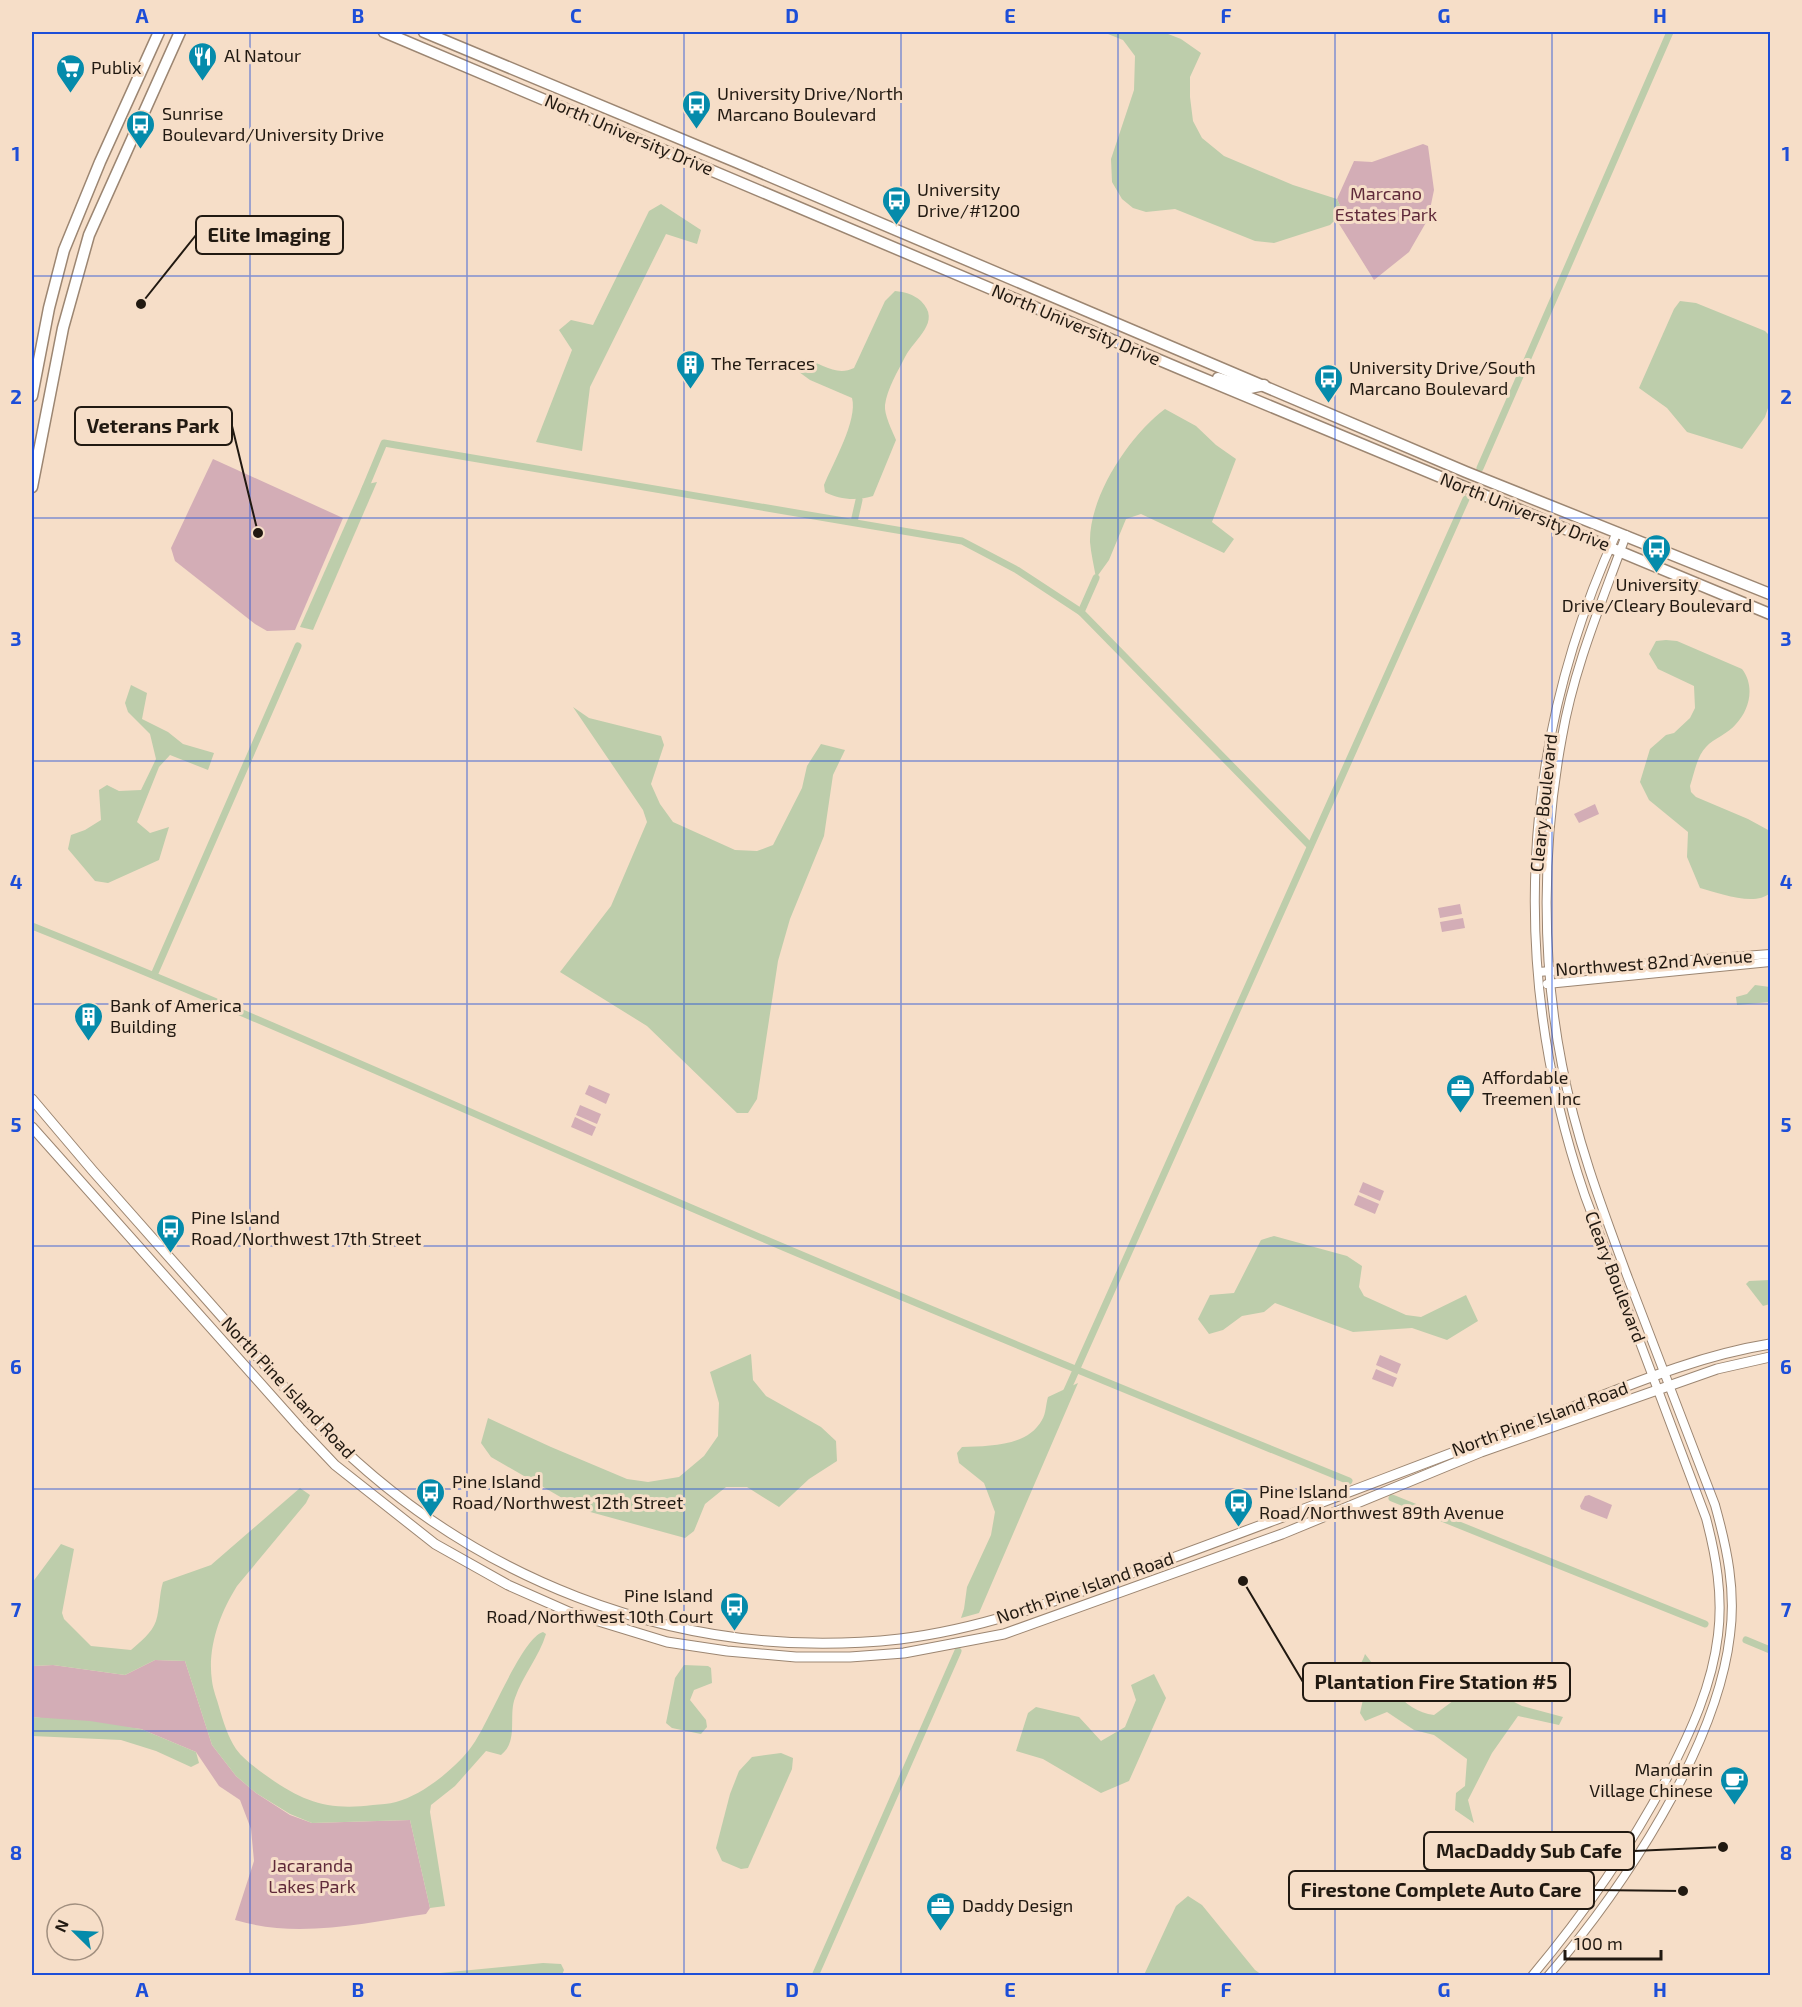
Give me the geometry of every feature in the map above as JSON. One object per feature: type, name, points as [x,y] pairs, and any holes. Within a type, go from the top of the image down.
[{"type":"main road","points":[[32,396],[49,308],[64,250],[100,162],[159,32]]},
{"type":"main road","points":[[32,487],[63,328],[89,235],[180,32]]},
{"type":"main road","name":"North University Drive","points":[[424,32],[1265,385],[1466,472],[1770,594]]},
{"type":"main road","name":"North University Drive","points":[[392,33],[1183,370],[1770,614]]},
{"type":"main road","points":[[551,102],[579,103],[590,100]]},
{"type":"main road","points":[[1097,332],[1111,321]]},
{"type":"main road","points":[[1183,370],[1194,371],[1250,388],[1265,385]]},
{"type":"main road","points":[[1254,399],[1279,399],[1355,429],[1362,428]]},
{"type":"main road","name":"North Pine Island Road","points":[[32,1099],[307,1413],[338,1446],[409,1505],[470,1546],[567,1594],[670,1627],[718,1635],[790,1642],[900,1639],[959,1629],[1004,1617],[1056,1601],[1276,1520],[1664,1373],[1720,1354],[1770,1344]]},
{"type":"main road","name":"North Pine Island Road","points":[[32,1127],[335,1465],[435,1544],[508,1585],[569,1612],[677,1643],[727,1651],[796,1657],[850,1657],[904,1653],[1005,1634],[1282,1534],[1481,1452],[1718,1369],[1770,1357]]},
{"type":"street","name":"Cleary Boulevard","points":[[1548,1976],[1599,1911],[1660,1817],[1716,1702],[1727,1657],[1732,1610],[1729,1562],[1715,1505],[1598,1196],[1581,1144],[1562,1065],[1551,984],[1546,889],[1548,839],[1561,742],[1581,660],[1622,533]]},
{"type":"street","name":"Cleary Boulevard","points":[[1532,1976],[1596,1895],[1654,1803],[1703,1701],[1715,1656],[1718,1633],[1719,1602],[1716,1562],[1706,1518],[1572,1159],[1550,1067],[1539,985],[1535,868],[1539,809],[1547,751],[1570,653],[1586,605],[1615,550]]},
{"type":"street","name":"Northwest 82nd Avenue","points":[[1538,972],[1770,954]]},
{"type":"street","name":"Northwest 82nd Avenue","points":[[1539,985],[1770,962]]},
{"type":"green space","name":"Marcano Estates Park","points":[[1423,144],[1428,146],[1434,190],[1428,219],[1409,252],[1374,280],[1336,219],[1343,212],[1337,199],[1354,161],[1372,162]]},
{"type":"green space","points":[[213,459],[343,518],[295,630],[267,631],[175,561],[171,548]]},
{"type":"green space","points":[[1595,804],[1599,814],[1579,823],[1574,814]]},
{"type":"green space","points":[[1460,904],[1462,914],[1440,918],[1438,908]]},
{"type":"green space","points":[[1463,918],[1465,928],[1442,932],[1440,922]]},
{"type":"green space","points":[[589,1085],[610,1094],[606,1104],[585,1094]]},
{"type":"green space","points":[[580,1105],[601,1114],[597,1124],[576,1115]]},
{"type":"green space","points":[[575,1117],[596,1127],[592,1136],[571,1127]]},
{"type":"green space","points":[[1363,1182],[1384,1191],[1380,1201],[1359,1192]]},
{"type":"green space","points":[[1358,1195],[1379,1204],[1375,1214],[1354,1205]]},
{"type":"green space","points":[[1380,1355],[1401,1364],[1397,1374],[1376,1365]]},
{"type":"green space","points":[[1376,1369],[1397,1378],[1393,1387],[1372,1379]]},
{"type":"green space","points":[[1589,1495],[1612,1505],[1607,1519],[1581,1509],[1580,1506],[1585,1496]]},
{"type":"green space","name":"Jacaranda Lakes Park","points":[[155,1660],[185,1661],[212,1745],[236,1776],[256,1793],[290,1815],[312,1823],[410,1820],[430,1908],[426,1914],[355,1925],[306,1929],[258,1926],[235,1920],[254,1861],[251,1829],[240,1800],[219,1786],[196,1752],[141,1729],[32,1717],[33,1666],[53,1665],[125,1675]]},
{"type":"shaded area","points":[[1103,32],[1163,32],[1181,39],[1201,53],[1190,77],[1190,97],[1193,121],[1202,138],[1224,156],[1293,185],[1337,199],[1343,212],[1330,225],[1274,243],[1255,241],[1175,209],[1146,212],[1133,208],[1122,199],[1112,182],[1111,159],[1134,90],[1135,56],[1123,40]]},
{"type":"shaded area","points":[[661,204],[701,230],[697,244],[666,234],[590,387],[582,451],[536,442],[572,350],[559,330],[571,320],[593,325],[649,211]]},
{"type":"shaded area","points":[[895,291],[909,294],[921,301],[929,316],[925,330],[905,357],[886,399],[886,413],[896,440],[873,496],[855,499],[836,497],[825,492],[824,485],[848,429],[853,407],[852,398],[810,380],[799,372],[798,365],[805,359],[835,370],[854,368],[885,301]]},
{"type":"shaded area","points":[[1680,301],[1696,303],[1765,331],[1770,336],[1770,402],[1765,417],[1742,449],[1687,432],[1667,408],[1639,388],[1674,309]]},
{"type":"shaded area","points":[[1165,409],[1196,426],[1216,445],[1236,459],[1212,522],[1234,539],[1224,553],[1141,514],[1126,519],[1109,560],[1096,578],[1090,542],[1096,505],[1114,468],[1126,450],[1138,434]]},
{"type":"shaded area","points":[[377,482],[313,630],[300,627],[363,485]]},
{"type":"shaded area","points":[[1656,641],[1677,641],[1742,669],[1749,683],[1749,697],[1741,718],[1703,751],[1690,786],[1691,792],[1696,797],[1770,831],[1770,893],[1763,897],[1736,898],[1700,888],[1687,857],[1688,832],[1649,800],[1640,782],[1650,749],[1666,735],[1674,733],[1690,718],[1695,708],[1694,686],[1658,669],[1649,654]]},
{"type":"shaded area","points":[[131,685],[147,693],[142,719],[168,732],[183,744],[214,753],[208,770],[170,755],[159,767],[137,822],[150,833],[169,827],[159,860],[108,883],[95,881],[68,849],[71,835],[101,820],[99,790],[107,785],[119,791],[141,790],[156,759],[150,734],[128,712],[125,703]]},
{"type":"shaded area","points":[[573,707],[589,718],[661,736],[664,745],[651,784],[660,804],[673,822],[735,850],[757,851],[773,845],[802,788],[807,766],[821,744],[845,750],[833,775],[824,836],[790,919],[778,961],[757,1099],[748,1113],[737,1113],[647,1026],[560,972],[611,906],[647,822],[643,810]]},
{"type":"shaded area","points":[[1755,985],[1770,987],[1770,1002],[1737,1005],[1736,997],[1747,994]]},
{"type":"shaded area","points":[[1274,1236],[1347,1256],[1362,1266],[1359,1287],[1364,1296],[1406,1315],[1421,1317],[1466,1295],[1478,1321],[1447,1340],[1412,1328],[1353,1332],[1275,1303],[1264,1312],[1242,1316],[1223,1330],[1209,1334],[1198,1319],[1210,1295],[1234,1293],[1261,1240]]},
{"type":"shaded area","points":[[1770,1280],[1770,1304],[1763,1306],[1746,1284],[1749,1281]]},
{"type":"shaded area","points":[[751,1354],[753,1380],[766,1396],[821,1427],[836,1441],[837,1461],[809,1479],[779,1507],[747,1487],[726,1487],[705,1504],[694,1531],[685,1538],[583,1510],[491,1457],[481,1443],[488,1418],[627,1479],[648,1482],[679,1477],[704,1456],[718,1436],[719,1403],[710,1372]]},
{"type":"shaded area","points":[[1078,1383],[979,1613],[961,1618],[967,1587],[991,1535],[995,1512],[984,1483],[959,1463],[957,1453],[962,1447],[1007,1443],[1027,1435],[1042,1420],[1048,1397]]},
{"type":"shaded area","points":[[300,1488],[310,1495],[306,1503],[237,1586],[220,1619],[211,1656],[213,1688],[228,1734],[236,1749],[253,1766],[290,1791],[328,1805],[357,1806],[396,1802],[426,1788],[445,1774],[469,1750],[525,1650],[534,1638],[543,1632],[546,1634],[515,1698],[510,1743],[506,1749],[501,1755],[486,1751],[455,1786],[431,1805],[430,1812],[445,1906],[430,1908],[410,1820],[312,1823],[290,1814],[256,1793],[236,1776],[212,1745],[185,1661],[155,1660],[125,1675],[53,1665],[33,1666],[32,1669],[32,1583],[61,1544],[74,1549],[62,1613],[64,1619],[91,1646],[131,1650],[154,1625],[163,1582],[211,1565]]},
{"type":"shaded area","points":[[1365,1654],[1403,1700],[1423,1712],[1434,1715],[1477,1683],[1522,1706],[1563,1717],[1559,1725],[1518,1716],[1492,1753],[1468,1800],[1474,1823],[1455,1810],[1456,1793],[1465,1786],[1467,1759],[1434,1735],[1414,1730],[1387,1712],[1365,1721],[1360,1713],[1364,1695],[1356,1680],[1341,1675],[1340,1670],[1356,1668]]},
{"type":"shaded area","points":[[684,1665],[711,1668],[712,1683],[694,1690],[690,1700],[706,1720],[707,1727],[701,1734],[672,1728],[666,1723],[675,1678]]},
{"type":"shaded area","points":[[1154,1674],[1166,1698],[1129,1781],[1101,1793],[1043,1759],[1016,1751],[1028,1713],[1036,1707],[1079,1717],[1101,1741],[1125,1727],[1136,1700],[1131,1685]]},
{"type":"shaded area","points":[[32,1717],[90,1721],[141,1729],[196,1752],[199,1763],[191,1767],[156,1751],[121,1740],[32,1736]]},
{"type":"shaded area","points":[[781,1753],[793,1758],[792,1769],[748,1868],[741,1869],[722,1861],[716,1848],[730,1794],[739,1771],[752,1757]]},
{"type":"shaded area","points":[[1188,1896],[1202,1905],[1255,1970],[1262,1975],[1144,1975],[1176,1906]]},
{"type":"shaded area","points":[[543,1963],[561,1964],[564,1970],[562,1975],[419,1975]]},
{"type":"waterway","points":[[1480,468],[1670,32]]},
{"type":"waterway","points":[[364,491],[384,443],[962,541],[1017,570],[1081,612],[1310,846]]},
{"type":"waterway","points":[[1065,1395],[1466,499]]},
{"type":"waterway","points":[[854,522],[859,500]]},
{"type":"waterway","points":[[1081,612],[1096,578]]},
{"type":"waterway","points":[[154,975],[298,646]]},
{"type":"waterway","points":[[32,926],[268,1024],[831,1267],[1349,1481]]},
{"type":"waterway","points":[[1392,1498],[1705,1624]]},
{"type":"waterway","points":[[1746,1640],[1770,1650]]},
{"type":"waterway","points":[[815,1976],[958,1651]]},
{"type":"place","name":"Al Natour","points":[[203,82]]},
{"type":"place","name":"Publix","points":[[70,94]]},
{"type":"place","name":"University Drive/North Marcano Boulevard","points":[[696,130]]},
{"type":"place","name":"Sunrise Boulevard/University Drive","points":[[141,150]]},
{"type":"place","name":"University Drive/#1200","points":[[896,226]]},
{"type":"place","name":"Elite Imaging","points":[[141,304]]},
{"type":"place","name":"The Terraces","points":[[690,390]]},
{"type":"place","name":"University Drive/South Marcano Boulevard","points":[[1328,404]]},
{"type":"place","name":"Veterans Park","points":[[258,533]]},
{"type":"place","name":"University Drive/Cleary Boulevard","points":[[1657,574]]},
{"type":"place","name":"Bank of America Building","points":[[89,1042]]},
{"type":"place","name":"Affordable Treemen Inc","points":[[1461,1114]]},
{"type":"place","name":"Pine Island Road/Northwest 17th Street","points":[[170,1254]]},
{"type":"place","name":"Pine Island Road/Northwest 12th Street","points":[[431,1518]]},
{"type":"place","name":"Pine Island Road/Northwest 89th Avenue","points":[[1238,1528]]},
{"type":"place","name":"Plantation Fire Station #5","points":[[1243,1581]]},
{"type":"place","name":"Pine Island Road/Northwest 10th Court","points":[[734,1632]]},
{"type":"place","name":"Mandarin Village Chinese","points":[[1734,1806]]},
{"type":"place","name":"MacDaddy Sub Cafe","points":[[1723,1847]]},
{"type":"place","name":"Firestone Complete Auto Care","points":[[1683,1891]]},
{"type":"place","name":"Daddy Design","points":[[941,1932]]}]
